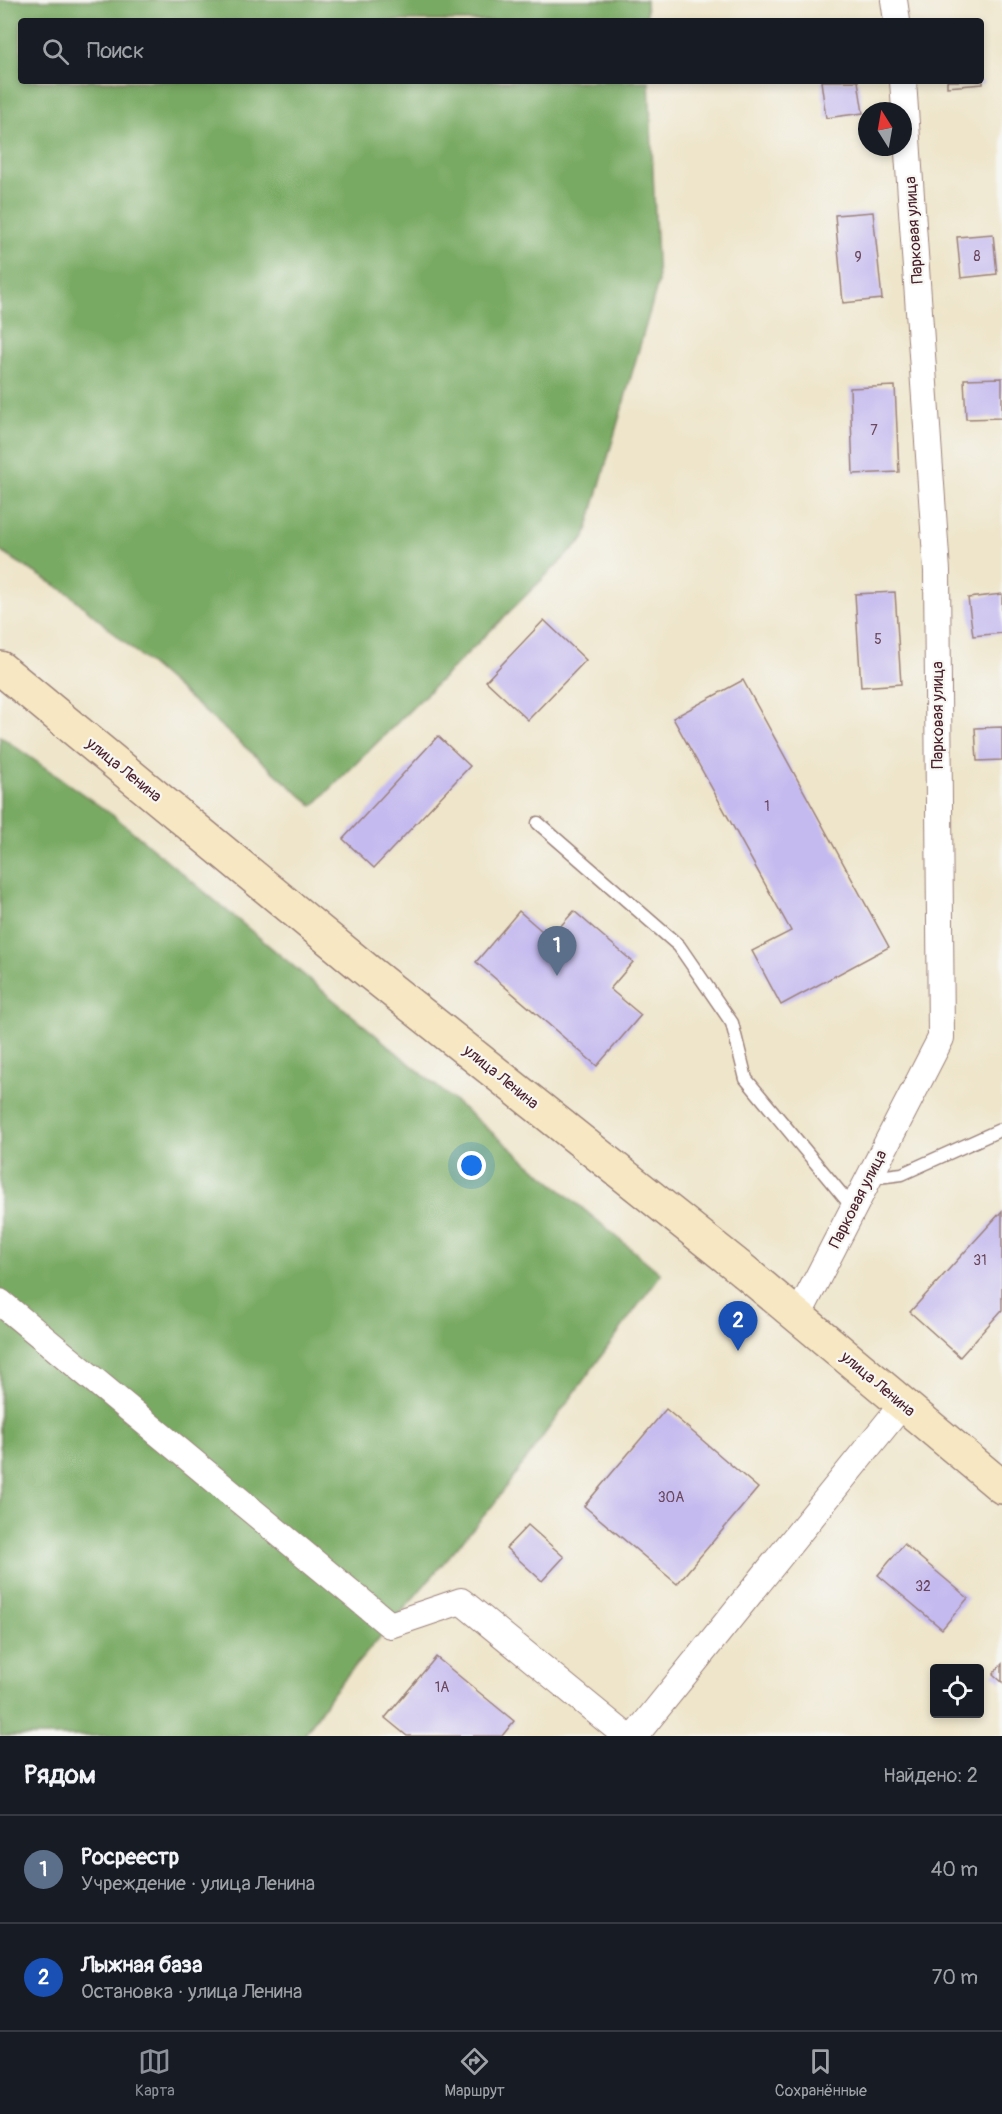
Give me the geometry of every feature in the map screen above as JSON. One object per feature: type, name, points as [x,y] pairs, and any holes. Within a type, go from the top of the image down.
[{"type":"main road","name":"улица Ленина","points":[[0,668],[369,972],[798,1316],[1002,1487]]},
{"type":"street","points":[[894,0],[897,18]]},
{"type":"street","name":"Парковая улица","points":[[798,1316],[941,1038],[937,571],[903,84]]},
{"type":"street","points":[[0,1302],[390,1625],[461,1600],[627,1736]]},
{"type":"street","points":[[635,1736],[902,1405]]},
{"type":"lane","points":[[538,823],[678,946],[732,1023],[746,1079],[853,1208]]},
{"type":"lane","points":[[868,1179],[902,1174],[1002,1129]]},
{"type":"green space","points":[[0,0],[646,0],[647,18],[18,18],[18,84],[649,84],[658,283],[585,537],[313,806],[68,593],[0,551]]},
{"type":"green space","points":[[0,736],[114,816],[661,1274],[493,1505],[333,1692],[304,1736],[0,1736]]},
{"type":"building","points":[[821,84],[858,84],[861,102],[858,102],[858,114],[826,118]]},
{"type":"building","points":[[947,84],[983,84],[947,87]]},
{"type":"building","points":[[873,212],[882,299],[843,303],[835,215]]},
{"type":"building","points":[[993,234],[997,274],[961,278],[957,237]]},
{"type":"building","points":[[1002,378],[1002,418],[966,419],[964,379]]},
{"type":"building","points":[[895,386],[899,472],[853,474],[850,388]]},
{"type":"building","points":[[895,592],[901,684],[861,687],[855,594]]},
{"type":"building","points":[[1002,594],[1002,633],[973,636],[968,598]]},
{"type":"building","points":[[544,620],[586,660],[528,720],[486,681]]},
{"type":"building","points":[[743,680],[889,947],[781,1005],[752,951],[791,931],[673,718]]},
{"type":"building","points":[[1002,727],[1002,760],[977,761],[975,728]]},
{"type":"building","points":[[438,736],[470,766],[374,868],[343,839]]},
{"type":"building","points":[[519,911],[550,938],[574,911],[633,962],[610,989],[641,1015],[597,1066],[476,962]]},
{"type":"building","points":[[1002,1211],[1002,1310],[960,1357],[910,1312]]},
{"type":"building","points":[[666,1409],[758,1488],[677,1584],[584,1506]]},
{"type":"building","points":[[528,1525],[564,1557],[542,1581],[506,1548]]},
{"type":"building","points":[[904,1544],[968,1598],[942,1629],[878,1575]]},
{"type":"building","points":[[436,1657],[514,1721],[502,1736],[407,1736],[385,1718]]},
{"type":"building","points":[[1002,1664],[1002,1682],[993,1674]]},
{"type":"place","name":"Росреестр","points":[[557,976]]},
{"type":"place","name":"Лыжная база","points":[[738,1351]]}]
